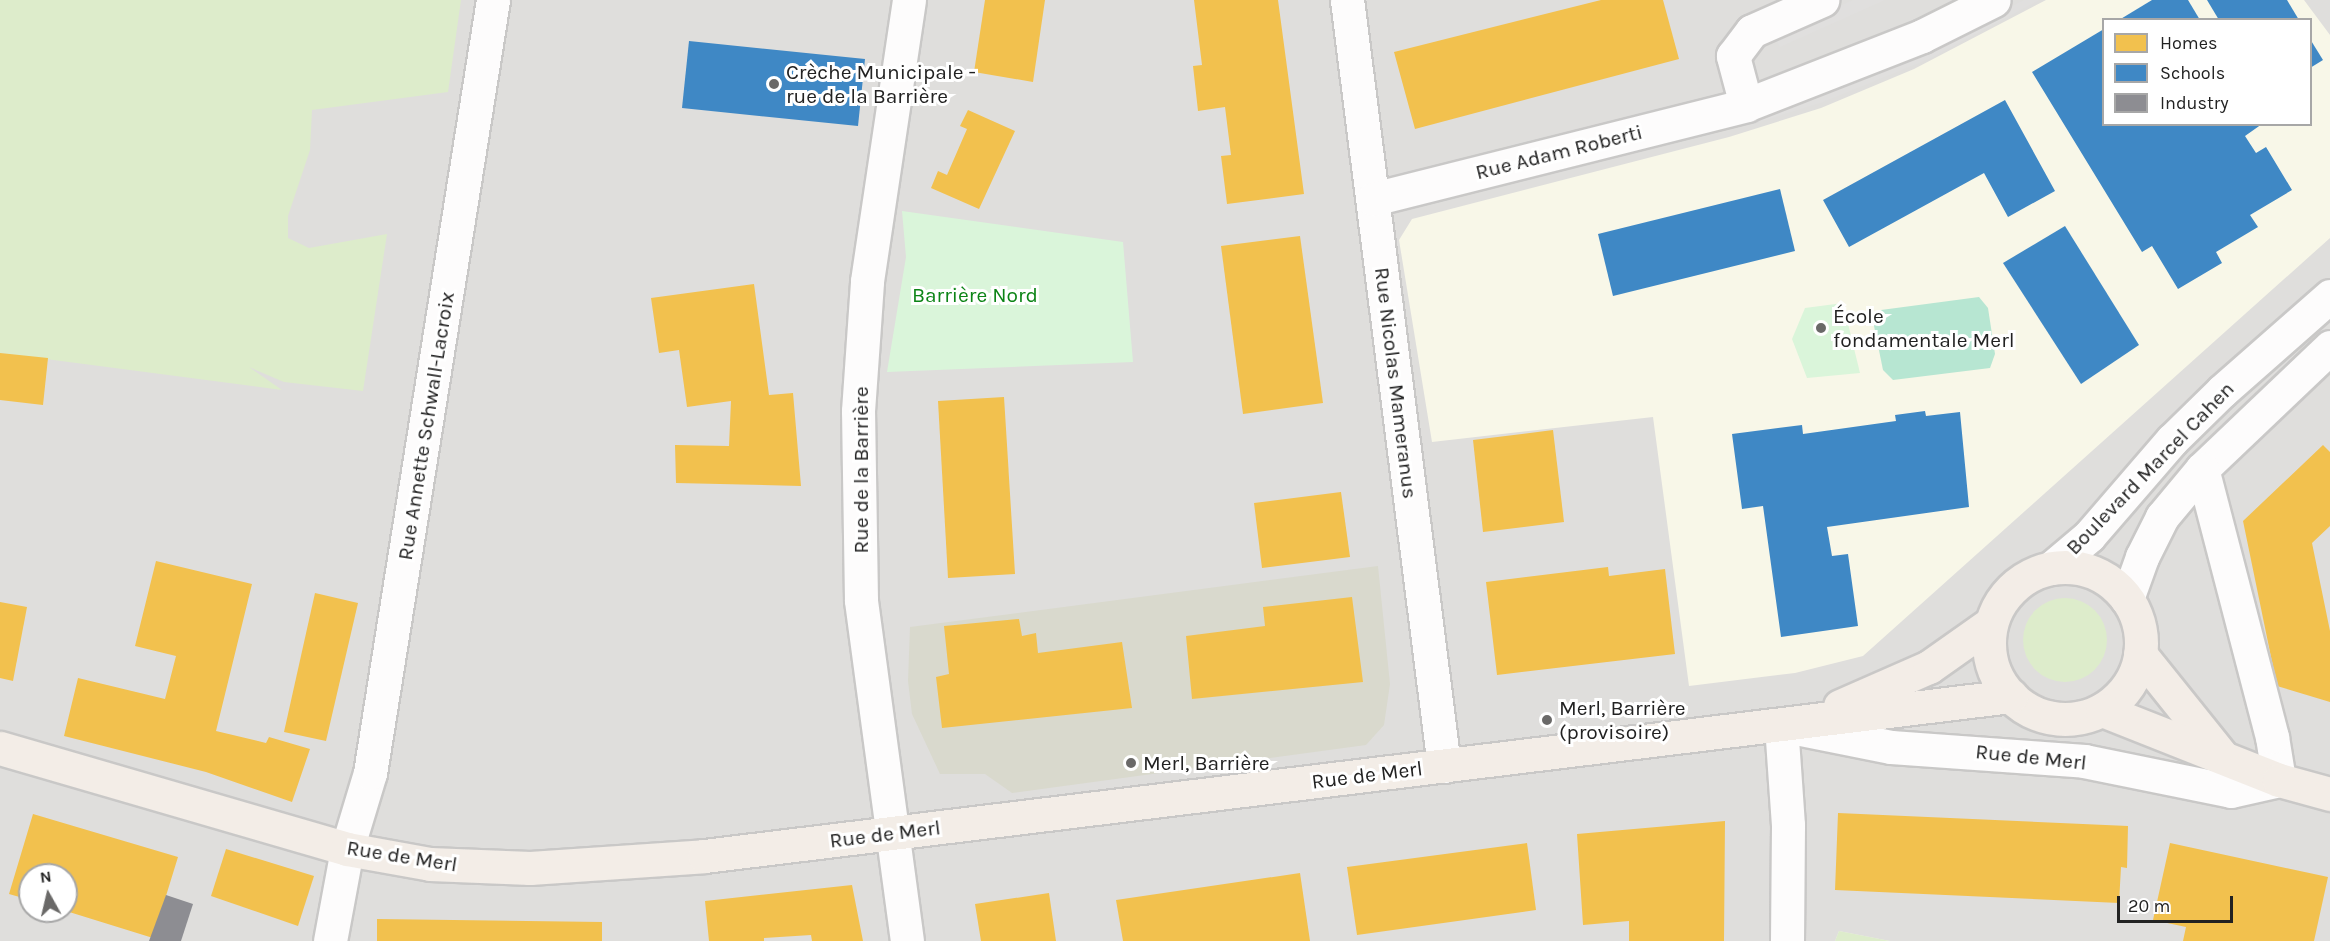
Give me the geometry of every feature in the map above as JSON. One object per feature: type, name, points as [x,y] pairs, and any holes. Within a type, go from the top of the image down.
[{"type":"main road","name":"Rue de Merl","points":[[2051,567],[2094,572],[2113,583],[2127,599],[2139,626],[2140,654],[2133,676],[2120,695],[2102,710],[2079,717],[2054,718],[2030,711],[2011,696],[1993,667],[1988,650],[1990,624],[1998,604],[2012,587],[2030,574],[2051,567]]},
{"type":"main road","name":"Rue de Merl","points":[[1781,725],[1859,699],[1929,667],[1990,624]]},
{"type":"main road","name":"Rue de Merl","points":[[2140,654],[2223,758]]},
{"type":"main road","name":"Rue de Merl","points":[[0,748],[347,849],[430,864],[530,868],[704,856],[2011,696]]},
{"type":"main road","name":"Rue de Merl","points":[[2102,710],[2279,780],[2330,794]]},
{"type":"street","name":"Rue Annette Schwall-Lacroix","points":[[330,941],[347,849],[370,773],[493,0]]},
{"type":"street","name":"Rue de la Barrière","points":[[907,941],[861,600],[858,411],[867,281],[909,0]]},
{"type":"street","name":"Rue Nicolas Mameranus","points":[[1347,0],[1444,766]]},
{"type":"street","points":[[1746,105],[1733,56],[1752,31],[1821,0]]},
{"type":"street","name":"Rue Adam Roberti","points":[[1373,199],[1746,105],[1922,36],[1994,0]]},
{"type":"street","name":"Boulevard Marcel Cahen","points":[[2051,567],[2089,536],[2172,440],[2222,391],[2330,296]]},
{"type":"street","name":"Boulevard Marcel Cahen","points":[[2127,599],[2142,557],[2162,517],[2202,469],[2330,347]]},
{"type":"street","name":"Boulevard Marcel Cahen","points":[[2202,469],[2272,737],[2279,780]]},
{"type":"street","points":[[1781,725],[1788,825],[1787,941]]},
{"type":"street","name":"Rue de Merl","points":[[1781,725],[1892,747],[2084,761],[2231,791],[2279,780]]},
{"type":"shaded area","points":[[0,0],[2330,0],[2330,941],[1890,941],[1839,931],[1835,941],[0,941]]},
{"type":"shaded area","points":[[1853,0],[1885,0],[1780,47],[1774,35]]},
{"type":"shaded area","points":[[2024,0],[2039,0],[1931,58],[1823,102],[1759,122],[1757,115],[1821,95],[1928,50]]},
{"type":"shaded area","name":"École fondamentale Merl","points":[[2046,0],[2304,0],[2330,35],[2330,238],[1863,656],[1795,673],[1689,686],[1653,417],[1432,442],[1399,240],[1412,219],[1729,137],[1821,108],[1914,69]]},
{"type":"shaded area","points":[[1378,566],[1390,684],[1384,725],[1366,745],[1012,793],[985,774],[940,774],[912,714],[908,681],[910,627]]},
{"type":"green space","points":[[0,0],[461,0],[448,92],[312,110],[310,150],[288,216],[288,238],[309,248],[387,234],[363,391],[284,382],[249,367],[282,390],[0,353]]},
{"type":"green space","name":"Barrière Nord","points":[[902,211],[1123,242],[1133,362],[887,372],[906,257]]},
{"type":"green space","points":[[1979,297],[1988,308],[1995,354],[1990,368],[1893,380],[1883,370],[1874,326],[1881,310]]},
{"type":"green space","points":[[1843,303],[1860,373],[1807,378],[1792,339],[1805,308]]},
{"type":"green space","points":[[2065,598],[2081,601],[2095,610],[2104,624],[2107,640],[2104,656],[2095,670],[2081,679],[2065,682],[2049,679],[2035,670],[2026,656],[2023,640],[2026,624],[2035,610],[2049,601]]},
{"type":"green space","points":[[1839,931],[1890,941],[1835,941]]},
{"type":"building: Homes","points":[[985,0],[1045,0],[1033,82],[974,72]]},
{"type":"building: Homes","points":[[1194,0],[1278,0],[1304,194],[1227,204],[1221,156],[1231,155],[1225,107],[1198,111],[1193,66],[1202,65]]},
{"type":"building: Homes","points":[[1601,0],[1663,0],[1679,59],[1415,129],[1394,52]]},
{"type":"building: Homes","points":[[968,110],[1015,131],[979,209],[931,188],[938,171],[947,175],[967,129],[960,126]]},
{"type":"building: Homes","points":[[1300,236],[1323,403],[1243,414],[1221,246]]},
{"type":"building: Homes","points":[[754,284],[769,395],[793,393],[801,486],[676,483],[675,445],[729,446],[731,401],[687,407],[679,350],[659,353],[651,298]]},
{"type":"building: Homes","points":[[0,353],[48,358],[43,405],[0,400]]},
{"type":"building: Homes","points":[[1004,397],[1015,574],[948,578],[938,401]]},
{"type":"building: Homes","points":[[1553,430],[1564,522],[1483,532],[1473,440]]},
{"type":"building: Homes","points":[[2323,445],[2330,452],[2330,526],[2312,543],[2330,631],[2330,702],[2277,686],[2243,521]]},
{"type":"building: Homes","points":[[1341,492],[1350,557],[1262,568],[1254,503]]},
{"type":"building: Homes","points":[[156,561],[252,584],[216,731],[266,743],[269,737],[310,749],[292,802],[206,772],[64,736],[78,678],[165,699],[176,656],[135,646]]},
{"type":"building: Homes","points":[[1608,567],[1609,576],[1665,569],[1675,654],[1497,675],[1486,582]]},
{"type":"building: Homes","points":[[315,593],[358,603],[326,741],[284,732]]},
{"type":"building: Homes","points":[[1352,597],[1363,682],[1192,699],[1186,636],[1265,626],[1263,607]]},
{"type":"building: Homes","points":[[0,602],[27,607],[13,681],[0,678]]},
{"type":"building: Homes","points":[[1019,619],[1022,636],[1036,633],[1038,653],[1122,642],[1132,708],[942,728],[936,677],[949,674],[944,626]]},
{"type":"building: Homes","points":[[1838,813],[2128,826],[2127,868],[2121,867],[2119,903],[1835,890]]},
{"type":"building: Homes","points":[[33,814],[178,857],[153,938],[78,915],[78,863],[18,863]]},
{"type":"building: Homes","points":[[1725,821],[1724,941],[1629,941],[1629,921],[1583,925],[1577,834]]},
{"type":"building: Homes","points":[[1527,843],[1536,910],[1357,935],[1347,867]]},
{"type":"building: Homes","points":[[2170,843],[2328,877],[2314,941],[2183,941],[2186,927],[2153,920]]},
{"type":"building: Homes","points":[[226,849],[314,876],[298,926],[211,896]]},
{"type":"building: Homes","points":[[18,864],[18,897],[9,894]]},
{"type":"building: Homes","points":[[1300,873],[1310,941],[1123,941],[1116,900]]},
{"type":"building: Homes","points":[[852,885],[863,941],[812,941],[811,935],[764,938],[764,941],[709,941],[705,901]]},
{"type":"building: Homes","points":[[1049,893],[1056,941],[981,941],[975,904]]},
{"type":"building: Homes","points":[[377,919],[602,922],[602,941],[377,941]]},
{"type":"building: Schools","points":[[2152,0],[2188,0],[2199,18],[2122,18]]},
{"type":"building: Schools","points":[[2207,0],[2287,0],[2298,18],[2218,18]]},
{"type":"building: Schools","points":[[2102,30],[2102,126],[2259,126],[2245,136],[2256,153],[2266,147],[2292,190],[2250,215],[2258,227],[2216,252],[2222,263],[2178,289],[2152,246],[2142,252],[2032,72]]},
{"type":"building: Schools","name":"Crèche Municipale - rue de la Barrière","points":[[689,41],[865,59],[858,126],[682,108]]},
{"type":"building: Schools","points":[[2312,42],[2323,60],[2312,67]]},
{"type":"building: Schools","points":[[2005,100],[2055,191],[2008,217],[1984,173],[1849,247],[1823,200]]},
{"type":"building: Schools","points":[[1780,189],[1795,251],[1613,296],[1598,234]]},
{"type":"building: Schools","points":[[2065,226],[2139,345],[2081,384],[2003,263]]},
{"type":"building: Schools","points":[[1925,411],[1926,416],[1960,412],[1969,507],[1827,527],[1832,556],[1848,554],[1858,626],[1781,637],[1763,506],[1742,509],[1732,434],[1802,425],[1803,434],[1896,421],[1895,415]]},
{"type":"building: Industry","points":[[166,895],[193,904],[181,941],[149,941]]},
{"type":"place","name":"Crèche Municipale - rue de la Barrière","points":[[774,84]]},
{"type":"place","name":"École fondamentale Merl","points":[[1821,328]]},
{"type":"place","name":"Merl, Barrière (provisoire)","points":[[1547,720]]},
{"type":"place","name":"Merl, Barrière","points":[[1131,763]]}]
